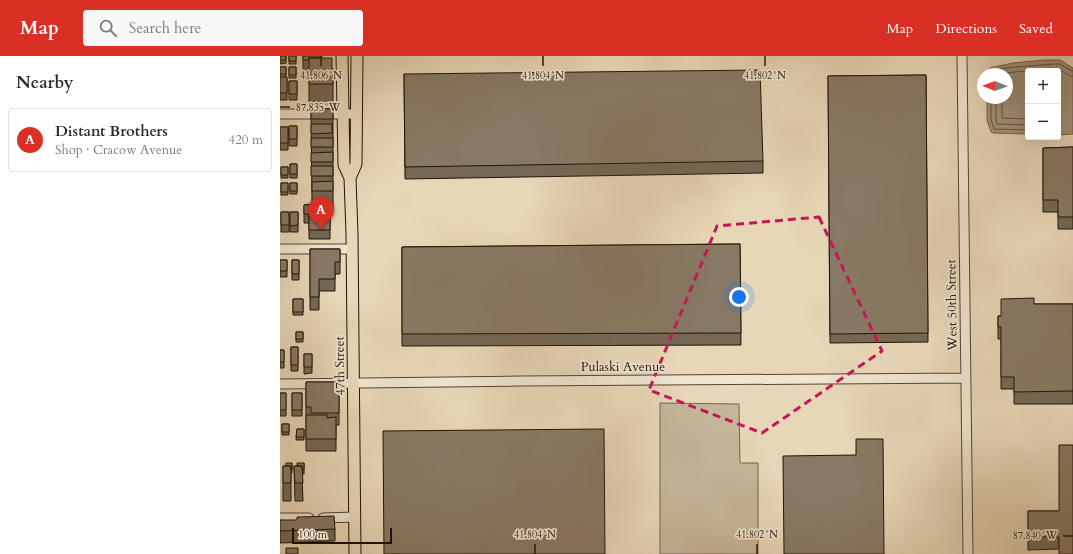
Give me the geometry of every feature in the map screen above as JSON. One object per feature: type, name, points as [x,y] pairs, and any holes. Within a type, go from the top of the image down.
[{"type":"main road","name":"47th Street","points":[[342,56],[344,164],[350,178],[352,249],[355,554]]},
{"type":"main road","name":"47th Street","points":[[350,178],[356,164],[357,57]]},
{"type":"street","name":"West 50th Street","points":[[962,56],[968,554]]},
{"type":"street","points":[[280,114],[356,114]]},
{"type":"street","points":[[280,249],[352,249]]},
{"type":"street","name":"Pulaski Avenue","points":[[280,384],[966,378]]},
{"type":"street","points":[[280,518],[355,517]]},
{"type":"highlighted area","points":[[819,217],[882,351],[762,433],[649,390],[717,226]]},
{"type":"shaded area","points":[[660,403],[739,404],[740,463],[758,463],[758,554],[660,554]]},
{"type":"water","points":[[1060,60],[1073,68],[1073,134],[1061,135],[1061,68],[1025,68],[1025,134],[991,132],[987,120],[987,104],[1013,104],[1013,68],[990,68],[1013,63]]},
{"type":"building","points":[[280,56],[286,56],[286,60],[280,60]]},
{"type":"building","points":[[289,56],[296,56],[296,61],[289,61]]},
{"type":"building","points":[[303,56],[322,56],[322,58],[309,58],[309,60],[303,60]]},
{"type":"building","points":[[309,58],[332,58],[333,84],[309,84]]},
{"type":"building","points":[[280,67],[286,67],[286,74],[280,74]]},
{"type":"building","points":[[289,67],[296,67],[296,75],[289,75]]},
{"type":"building","points":[[760,70],[763,161],[405,167],[404,74]]},
{"type":"building","points":[[926,75],[928,333],[830,334],[828,76]]},
{"type":"building","points":[[280,77],[287,77],[287,93],[280,93]]},
{"type":"building","points":[[289,81],[297,81],[297,94],[289,94]]},
{"type":"building","points":[[311,109],[333,109],[333,119],[311,119]]},
{"type":"building","points":[[311,124],[332,124],[332,133],[311,134]]},
{"type":"building","points":[[289,126],[297,126],[297,139],[289,139]]},
{"type":"building","points":[[280,127],[288,127],[288,143],[280,143]]},
{"type":"building","points":[[311,138],[333,138],[333,147],[311,147]]},
{"type":"building","points":[[1073,147],[1073,217],[1058,217],[1058,200],[1043,200],[1043,148]]},
{"type":"building","points":[[333,152],[333,162],[311,162],[311,153]]},
{"type":"building","points":[[290,164],[297,164],[297,174],[290,174]]},
{"type":"building","points":[[311,166],[333,166],[333,176],[311,176]]},
{"type":"building","points":[[281,167],[288,167],[288,175],[281,175]]},
{"type":"building","points":[[333,181],[333,191],[312,191],[312,182]]},
{"type":"building","points":[[281,183],[288,183],[288,192],[281,192]]},
{"type":"building","points":[[290,183],[297,183],[297,191],[290,191]]},
{"type":"building","points":[[330,204],[330,230],[309,230],[309,214],[304,214],[304,205]]},
{"type":"building","points":[[281,212],[289,212],[289,225],[281,225]]},
{"type":"building","points":[[290,212],[298,212],[298,225],[290,226]]},
{"type":"building","points":[[740,244],[741,333],[402,334],[402,247]]},
{"type":"building","points":[[310,249],[340,249],[340,262],[335,262],[335,279],[319,279],[319,297],[310,297]]},
{"type":"building","points":[[280,260],[287,260],[287,271],[280,271]]},
{"type":"building","points":[[292,260],[299,260],[299,274],[292,274]]},
{"type":"building","points":[[1034,298],[1034,304],[1073,304],[1073,391],[1014,392],[1014,377],[1001,377],[1001,327],[998,327],[998,316],[1001,316],[1001,299]]},
{"type":"building","points":[[293,299],[303,299],[303,312],[293,312]]},
{"type":"building","points":[[296,332],[303,332],[303,339],[296,339]]},
{"type":"building","points":[[291,347],[298,347],[298,365],[291,365]]},
{"type":"building","points":[[280,350],[284,350],[284,362],[280,362]]},
{"type":"building","points":[[304,354],[312,354],[312,367],[304,367]]},
{"type":"building","points":[[306,382],[339,382],[339,413],[311,413],[311,407],[306,407]]},
{"type":"building","points":[[280,393],[286,393],[286,410],[280,410]]},
{"type":"building","points":[[292,393],[302,393],[302,410],[292,410]]},
{"type":"building","points":[[306,415],[327,415],[327,418],[336,417],[336,439],[306,439]]},
{"type":"building","points":[[282,424],[289,424],[289,432],[282,432]]},
{"type":"building","points":[[297,429],[304,429],[304,437],[296,437]]},
{"type":"building","points":[[604,429],[605,554],[384,554],[383,431]]},
{"type":"building","points":[[856,439],[883,439],[884,554],[784,554],[783,456],[856,455]]},
{"type":"building","points":[[1059,445],[1073,445],[1073,554],[1059,554],[1059,537],[1028,537],[1028,511],[1059,511]]},
{"type":"building","points":[[286,463],[292,463],[292,470],[291,466],[286,466]]},
{"type":"building","points":[[297,463],[304,463],[304,470],[302,470],[302,466],[297,466]]},
{"type":"building","points":[[283,466],[291,466],[291,483],[283,483]]},
{"type":"building","points":[[294,466],[302,466],[303,483],[295,483]]},
{"type":"building","points":[[334,516],[335,529],[280,531],[280,520],[297,520],[297,517]]},
{"type":"building","points":[[286,548],[298,548],[298,554],[286,554]]},
{"type":"place","name":"Distant Brothers","points":[[321,230]]}]
